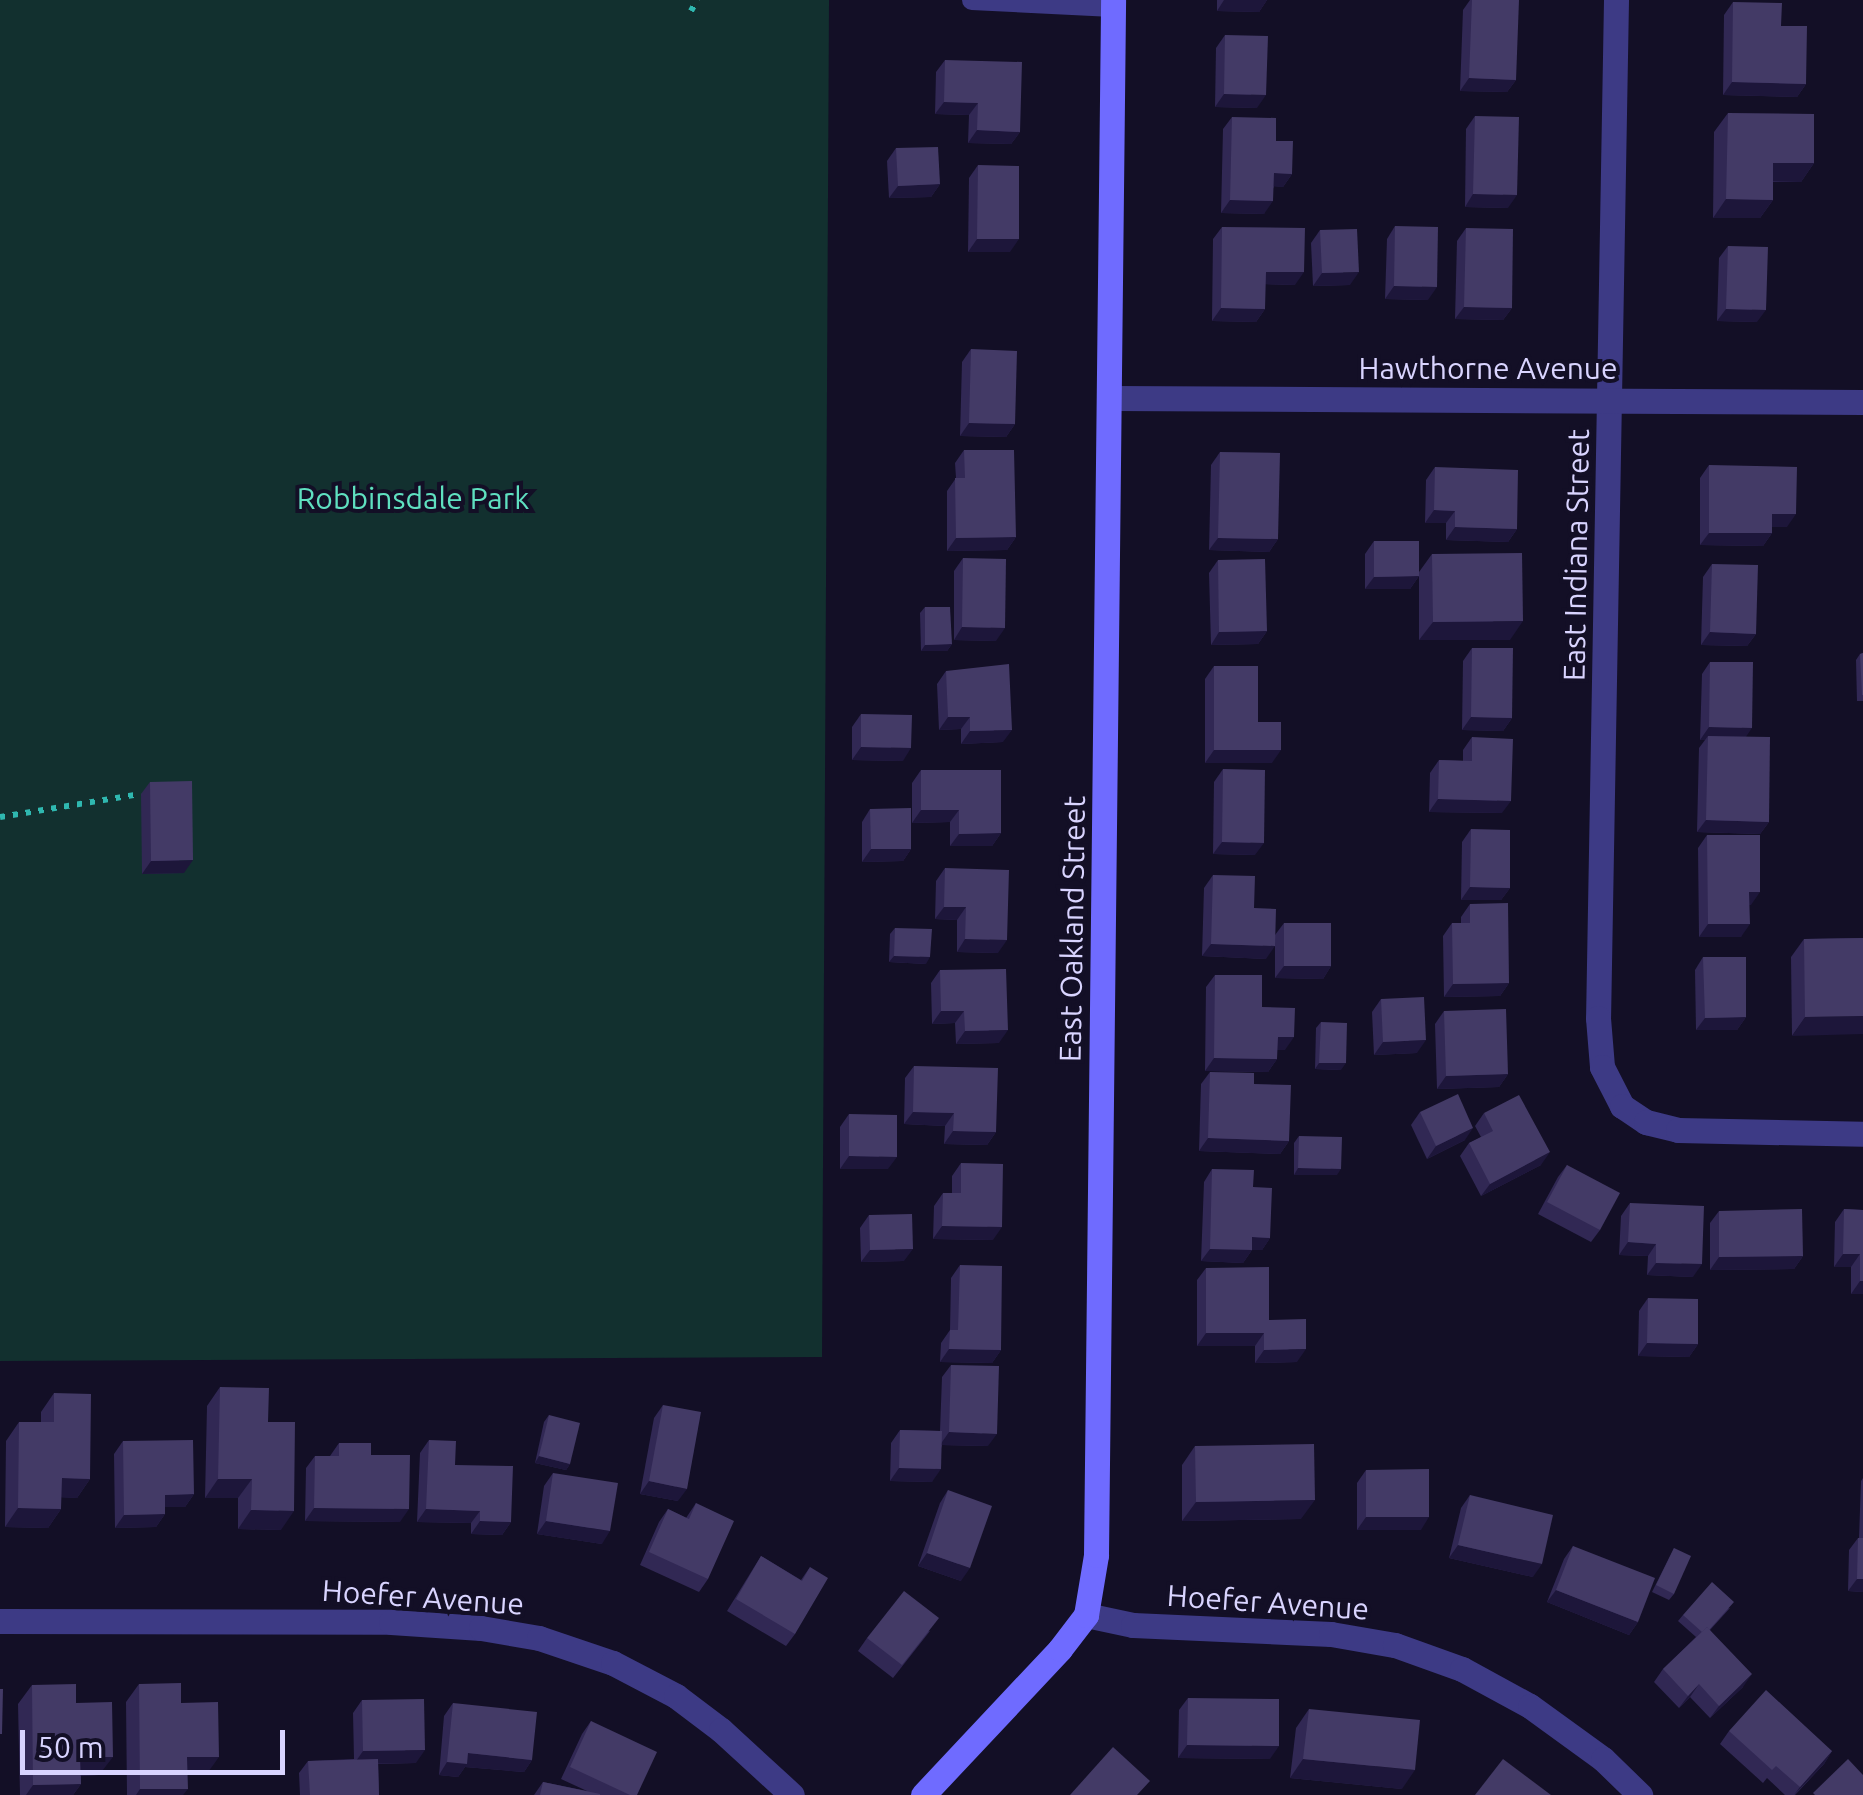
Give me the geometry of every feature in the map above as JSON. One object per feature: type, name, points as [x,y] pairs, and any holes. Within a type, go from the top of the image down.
[{"type":"street","name":"East Indiana Street","points":[[1616,0],[1612,401],[1598,1018],[1602,1067],[1622,1106],[1646,1122],[1678,1130],[1863,1134]]},
{"type":"street","name":"East Oakland Street","points":[[923,1795],[1060,1650],[1086,1615],[1096,1555],[1112,398],[1113,3]]},
{"type":"street","name":"Hawthorne Avenue","points":[[1112,398],[1863,402]]},
{"type":"street","name":"Hoefer Avenue","points":[[1086,1615],[1133,1625],[1331,1634],[1395,1645],[1462,1669],[1530,1706],[1603,1758],[1640,1795]]},
{"type":"street","name":"Hoefer Avenue","points":[[0,1622],[391,1622],[481,1628],[539,1638],[613,1662],[676,1696],[721,1730],[792,1795]]},
{"type":"lane","points":[[972,0],[1113,3]]},
{"type":"path","points":[[691,10],[698,0]]},
{"type":"path","points":[[0,817],[141,794]]},
{"type":"green space","name":"Robbinsdale Park","points":[[0,0],[829,0],[822,1357],[0,1361]]},
{"type":"building","points":[[1472,0],[1519,0],[1516,80],[1469,78]]},
{"type":"building","points":[[1733,2],[1782,3],[1781,26],[1807,26],[1806,84],[1732,82]]},
{"type":"building","points":[[1225,35],[1268,36],[1266,95],[1224,94]]},
{"type":"building","points":[[945,60],[1022,62],[1020,132],[977,130],[978,103],[944,102]]},
{"type":"building","points":[[1728,113],[1814,114],[1814,163],[1773,163],[1773,200],[1726,199]]},
{"type":"building","points":[[1475,116],[1519,117],[1517,195],[1473,194]]},
{"type":"building","points":[[1232,117],[1276,118],[1276,141],[1293,141],[1292,174],[1274,173],[1273,201],[1230,200]]},
{"type":"building","points":[[938,147],[940,184],[898,186],[896,148]]},
{"type":"building","points":[[978,165],[1019,166],[1019,239],[977,239]]},
{"type":"building","points":[[1395,226],[1438,227],[1437,287],[1394,286]]},
{"type":"building","points":[[1222,227],[1305,228],[1304,272],[1266,272],[1265,309],[1221,308]]},
{"type":"building","points":[[1466,228],[1513,229],[1512,308],[1464,307]]},
{"type":"building","points":[[1357,229],[1359,272],[1322,273],[1320,230]]},
{"type":"building","points":[[1728,246],[1768,247],[1766,310],[1726,309]]},
{"type":"building","points":[[971,349],[1017,351],[1015,424],[969,423]]},
{"type":"building","points":[[964,450],[1014,450],[1016,537],[956,538],[955,478],[965,478]]},
{"type":"building","points":[[1220,452],[1280,453],[1278,539],[1218,538]]},
{"type":"building","points":[[1709,465],[1797,467],[1796,514],[1772,514],[1772,533],[1709,533]]},
{"type":"building","points":[[1435,467],[1518,470],[1517,529],[1455,527],[1455,511],[1434,510]]},
{"type":"building","points":[[1374,541],[1419,541],[1419,576],[1374,577]]},
{"type":"building","points":[[1522,553],[1523,621],[1433,622],[1432,554]]},
{"type":"building","points":[[963,558],[1006,559],[1005,628],[962,627]]},
{"type":"building","points":[[1265,559],[1267,631],[1219,632],[1218,560]]},
{"type":"building","points":[[1712,564],[1758,565],[1756,634],[1710,632]]},
{"type":"building","points":[[925,607],[950,607],[952,644],[925,645]]},
{"type":"building","points":[[1472,648],[1513,648],[1512,718],[1471,717]]},
{"type":"building","points":[[1863,653],[1863,695],[1862,695],[1860,654]]},
{"type":"building","points":[[1710,662],[1753,662],[1752,728],[1709,727]]},
{"type":"building","points":[[1009,664],[1012,730],[970,731],[970,717],[948,717],[946,671]]},
{"type":"building","points":[[1214,666],[1258,666],[1258,722],[1281,722],[1281,750],[1214,750]]},
{"type":"building","points":[[861,714],[912,715],[911,748],[861,747]]},
{"type":"building","points":[[1708,736],[1770,737],[1769,822],[1706,820]]},
{"type":"building","points":[[1472,737],[1513,739],[1511,801],[1438,799],[1439,760],[1472,761]]},
{"type":"building","points":[[1223,769],[1265,770],[1264,843],[1222,842]]},
{"type":"building","points":[[921,770],[1001,770],[1001,833],[959,834],[959,810],[921,810]]},
{"type":"building","points":[[192,781],[193,860],[151,861],[150,782]]},
{"type":"building","points":[[911,808],[911,849],[871,849],[870,809]]},
{"type":"building","points":[[1471,829],[1510,830],[1510,888],[1470,887]]},
{"type":"building","points":[[1707,835],[1760,835],[1760,892],[1749,892],[1750,924],[1708,924]]},
{"type":"building","points":[[945,868],[1009,870],[1007,940],[965,939],[966,907],[944,907]]},
{"type":"building","points":[[1213,875],[1255,876],[1254,908],[1276,909],[1275,946],[1211,944]]},
{"type":"building","points":[[1508,903],[1509,983],[1453,984],[1452,923],[1470,923],[1470,904]]},
{"type":"building","points":[[1284,923],[1331,923],[1331,966],[1284,966]]},
{"type":"building","points":[[895,928],[932,929],[930,957],[894,956]]},
{"type":"building","points":[[1863,938],[1863,1016],[1805,1017],[1804,939]]},
{"type":"building","points":[[1703,957],[1746,957],[1746,1017],[1705,1018]]},
{"type":"building","points":[[1006,969],[1008,1030],[965,1031],[964,1011],[941,1011],[940,970]]},
{"type":"building","points":[[1215,975],[1262,975],[1262,1007],[1295,1008],[1294,1037],[1278,1037],[1277,1059],[1214,1058]]},
{"type":"building","points":[[1424,997],[1426,1040],[1383,1042],[1381,999]]},
{"type":"building","points":[[1506,1009],[1508,1074],[1446,1076],[1444,1011]]},
{"type":"building","points":[[1321,1022],[1347,1023],[1346,1063],[1319,1063]]},
{"type":"building","points":[[914,1066],[998,1068],[996,1132],[953,1131],[954,1113],[913,1112]]},
{"type":"building","points":[[1210,1072],[1254,1073],[1254,1084],[1291,1085],[1289,1141],[1208,1138]]},
{"type":"building","points":[[1458,1094],[1473,1128],[1436,1146],[1420,1112]]},
{"type":"building","points":[[1519,1095],[1550,1152],[1490,1184],[1469,1143],[1493,1131],[1484,1113]]},
{"type":"building","points":[[849,1114],[897,1115],[897,1157],[849,1156]]},
{"type":"building","points":[[1299,1136],[1342,1137],[1341,1169],[1298,1168]]},
{"type":"building","points":[[961,1163],[1003,1164],[1002,1227],[942,1226],[943,1193],[961,1193]]},
{"type":"building","points":[[1567,1165],[1620,1193],[1600,1230],[1547,1202]]},
{"type":"building","points":[[1212,1169],[1254,1170],[1253,1187],[1272,1188],[1270,1238],[1252,1237],[1252,1250],[1210,1249]]},
{"type":"building","points":[[1630,1203],[1704,1206],[1702,1264],[1656,1263],[1656,1244],[1628,1242]]},
{"type":"building","points":[[1802,1209],[1803,1256],[1719,1257],[1719,1211]]},
{"type":"building","points":[[1844,1209],[1863,1210],[1863,1281],[1860,1254],[1843,1254]]},
{"type":"building","points":[[912,1214],[913,1249],[870,1250],[869,1215]]},
{"type":"building","points":[[960,1265],[1002,1266],[1001,1350],[949,1349],[950,1330],[958,1330]]},
{"type":"building","points":[[1269,1267],[1269,1320],[1306,1319],[1306,1349],[1264,1350],[1264,1333],[1206,1333],[1206,1268]]},
{"type":"building","points":[[1648,1298],[1698,1299],[1698,1344],[1647,1343]]},
{"type":"building","points":[[951,1365],[999,1366],[997,1434],[949,1432]]},
{"type":"building","points":[[220,1387],[269,1388],[268,1422],[295,1422],[294,1511],[251,1510],[252,1479],[218,1479]]},
{"type":"building","points":[[54,1393],[91,1394],[90,1479],[62,1478],[61,1509],[18,1508],[19,1422],[54,1422]]},
{"type":"building","points":[[663,1405],[701,1412],[687,1489],[649,1481]]},
{"type":"building","points":[[549,1415],[580,1423],[570,1464],[539,1456]]},
{"type":"building","points":[[900,1430],[942,1431],[941,1469],[899,1468]]},
{"type":"building","points":[[193,1440],[194,1494],[165,1495],[165,1514],[124,1515],[123,1441]]},
{"type":"building","points":[[429,1440],[456,1441],[455,1465],[513,1466],[511,1522],[480,1521],[480,1511],[426,1509]]},
{"type":"building","points":[[339,1443],[371,1443],[371,1455],[410,1455],[409,1509],[314,1508],[315,1456],[339,1456]]},
{"type":"building","points":[[1314,1444],[1315,1500],[1196,1502],[1195,1446]]},
{"type":"building","points":[[1429,1469],[1429,1517],[1366,1517],[1366,1470]]},
{"type":"building","points":[[553,1473],[618,1483],[610,1531],[546,1521]]},
{"type":"building","points":[[948,1490],[992,1506],[970,1568],[927,1553]]},
{"type":"building","points":[[1470,1495],[1553,1515],[1542,1564],[1458,1545]]},
{"type":"building","points":[[696,1503],[734,1521],[708,1579],[649,1552],[668,1509],[689,1519]]},
{"type":"building","points":[[1858,1538],[1863,1538],[1863,1579],[1857,1579]]},
{"type":"building","points":[[1573,1546],[1655,1578],[1638,1622],[1556,1590]]},
{"type":"building","points":[[1674,1548],[1691,1556],[1674,1594],[1656,1585]]},
{"type":"building","points":[[761,1556],[802,1581],[810,1567],[828,1578],[795,1634],[736,1599]]},
{"type":"building","points":[[1712,1582],[1734,1602],[1709,1630],[1707,1627],[1702,1632],[1683,1615]]},
{"type":"building","points":[[904,1591],[939,1618],[902,1665],[867,1638]]},
{"type":"building","points":[[1707,1627],[1752,1674],[1719,1706],[1699,1684],[1688,1696],[1663,1669]]},
{"type":"building","points":[[181,1683],[181,1703],[218,1702],[219,1757],[187,1757],[188,1789],[140,1789],[139,1684]]},
{"type":"building","points":[[76,1684],[76,1703],[112,1702],[113,1757],[80,1757],[81,1784],[33,1785],[32,1685]]},
{"type":"building","points":[[3,1689],[2,1734],[0,1734]]},
{"type":"building","points":[[1766,1690],[1832,1751],[1800,1787],[1776,1766],[1772,1770],[1729,1731]]},
{"type":"building","points":[[1188,1698],[1279,1699],[1279,1746],[1187,1745]]},
{"type":"building","points":[[424,1699],[425,1750],[363,1751],[362,1700]]},
{"type":"building","points":[[453,1703],[537,1712],[532,1760],[468,1753],[467,1764],[447,1762]]},
{"type":"building","points":[[1309,1709],[1420,1720],[1415,1770],[1303,1759]]},
{"type":"building","points":[[591,1721],[657,1752],[637,1795],[570,1767]]},
{"type":"building","points":[[1113,1747],[1150,1781],[1137,1795],[1070,1795]]},
{"type":"building","points":[[378,1759],[379,1795],[310,1795],[308,1761]]},
{"type":"building","points":[[1503,1759],[1551,1795],[1475,1795]]},
{"type":"building","points":[[1848,1759],[1863,1775],[1863,1795],[1815,1795],[1813,1793]]},
{"type":"building","points":[[543,1782],[600,1794],[600,1795],[540,1795]]}]
